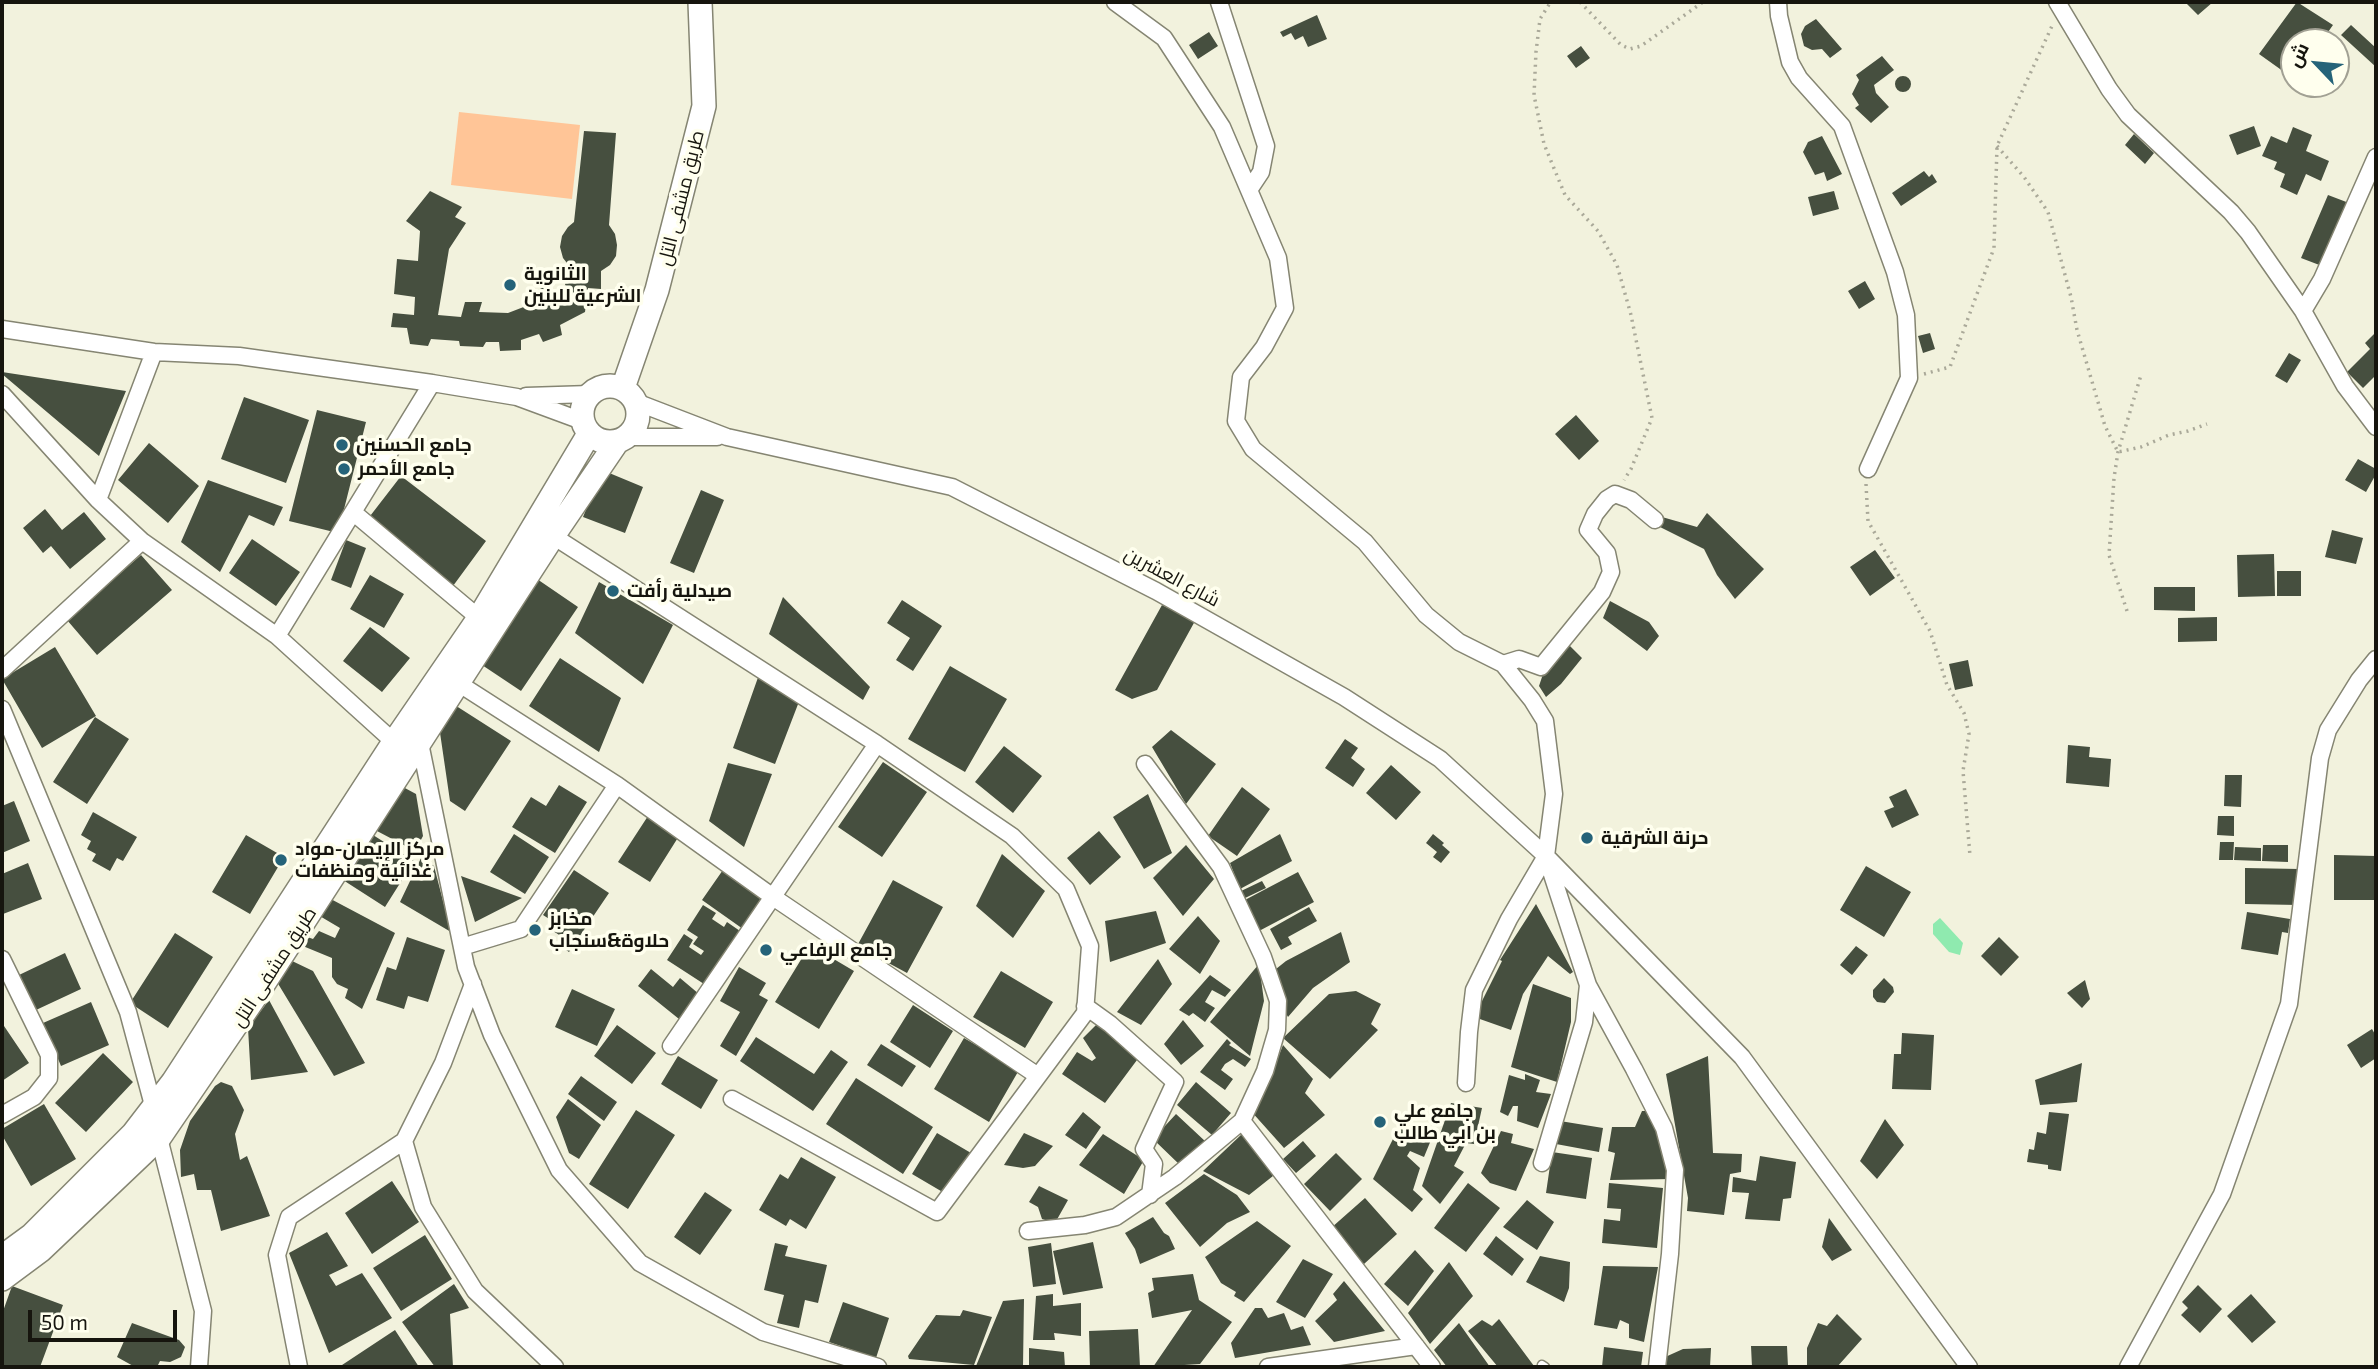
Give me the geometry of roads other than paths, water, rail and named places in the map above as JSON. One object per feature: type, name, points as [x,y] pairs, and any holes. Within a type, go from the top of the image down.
[{"type":"street","name":"طريق مشفى التل","points":[[630,395],[704,106],[700,2]]},
{"type":"street","points":[[1115,2],[1164,38],[1222,127],[1278,258],[1285,308],[1264,346],[1241,377],[1236,421],[1253,449],[1365,542],[1426,615],[1459,642],[1503,664],[1545,720],[1554,794],[1546,856],[1509,919],[1474,990],[1466,1083]]},
{"type":"street","points":[[1219,2],[1266,146],[1261,173],[1249,190]]},
{"type":"street","points":[[1777,2],[1790,62],[1799,78],[1842,125],[1895,272],[1906,315],[1909,378],[1868,469]]},
{"type":"street","points":[[2057,3],[2128,116],[2231,212],[2248,232],[2303,311],[2346,386],[2376,427]]},
{"type":"street","points":[[2303,311],[2322,279],[2376,157]]},
{"type":"street","points":[[2,329],[154,352],[239,356],[517,397],[590,394],[609,385],[727,437]]},
{"type":"street","points":[[99,500],[154,352]]},
{"type":"street","points":[[277,636],[432,383]]},
{"type":"street","points":[[2,394],[99,500],[142,541],[277,636],[394,743]]},
{"type":"street","points":[[586,427],[582,406],[590,394]]},
{"type":"street","points":[[622,439],[636,427],[639,414],[630,395]]},
{"type":"street","points":[[517,397],[586,427],[602,442],[622,439],[727,437]]},
{"type":"street","name":"طريق مشفى التل","points":[[5,1270],[32,1236],[134,1134],[154,1109],[394,743],[480,618],[586,427]]},
{"type":"street","name":"شارع العشرين","points":[[727,437],[952,488],[1156,591],[1344,697],[1440,759],[1546,856],[1742,1057],[1969,1367]]},
{"type":"street","name":"طريق مشفى التل","points":[[5,1270],[41,1250],[159,1138],[248,1007],[553,536],[622,439]]},
{"type":"street","points":[[1503,664],[1519,659],[1541,667],[1602,592],[1611,572],[1607,553],[1588,530],[1595,514],[1607,499],[1615,494],[1631,500],[1655,520]]},
{"type":"street","points":[[354,513],[480,618]]},
{"type":"street","points":[[553,536],[877,744],[1012,836],[1066,889],[1090,946],[1084,1013],[937,1212],[732,1099]]},
{"type":"street","points":[[2,670],[142,541]]},
{"type":"street","points":[[2128,1367],[2222,1194],[2289,1004],[2319,758],[2328,730],[2359,680],[2376,659]]},
{"type":"street","points":[[458,683],[617,785],[773,897],[1038,1076]]},
{"type":"street","points":[[2,709],[128,1012],[154,1109]]},
{"type":"street","points":[[419,743],[466,967],[492,1035],[559,1170],[640,1263],[763,1332],[878,1367]]},
{"type":"street","points":[[671,1046],[877,744]]},
{"type":"street","points":[[1028,1231],[1085,1225],[1116,1217],[1150,1195],[1242,1121],[1265,1071],[1277,1030],[1278,1001],[1263,957],[1221,867],[1145,764]]},
{"type":"street","points":[[462,947],[521,929],[617,785]]},
{"type":"street","points":[[1546,856],[1588,985],[1664,1128],[1675,1170],[1670,1254],[1657,1367]]},
{"type":"street","points":[[2,960],[49,1055],[49,1078],[34,1097],[2,1115]]},
{"type":"street","points":[[299,1367],[277,1255],[289,1217],[404,1142],[443,1063],[473,984]]},
{"type":"street","points":[[1542,1163],[1584,1022],[1588,985]]},
{"type":"street","points":[[1085,1006],[1110,1024],[1175,1082],[1144,1149],[1154,1164],[1150,1195]]},
{"type":"street","points":[[1242,1121],[1432,1367]]},
{"type":"street","points":[[159,1138],[203,1311],[199,1367]]},
{"type":"street","points":[[404,1142],[423,1206],[475,1291],[555,1367]]},
{"type":"street","points":[[2,1296],[5,1270]]},
{"type":"street","points":[[1268,1367],[1416,1346]]},
{"type":"place","name":"الثانوية الشرعية للبنين","points":[[510,285]]},
{"type":"place","name":"جامع الحسنين","points":[[342,445]]},
{"type":"place","name":"جامع الأحمر","points":[[344,469]]},
{"type":"place","name":"صيدلية رأفت","points":[[613,591]]},
{"type":"place","name":"حرنة الشرقية","points":[[1587,838]]},
{"type":"place","name":"مركز الإيمان-مواد غذائية ومنظفات","points":[[281,860]]},
{"type":"place","name":"مخابز حلاوة&سنجاب","points":[[535,930]]},
{"type":"place","name":"جامع الرفاعي","points":[[766,950]]},
{"type":"place","name":"جامع علي بن ابي طالب","points":[[1380,1122]]}]
